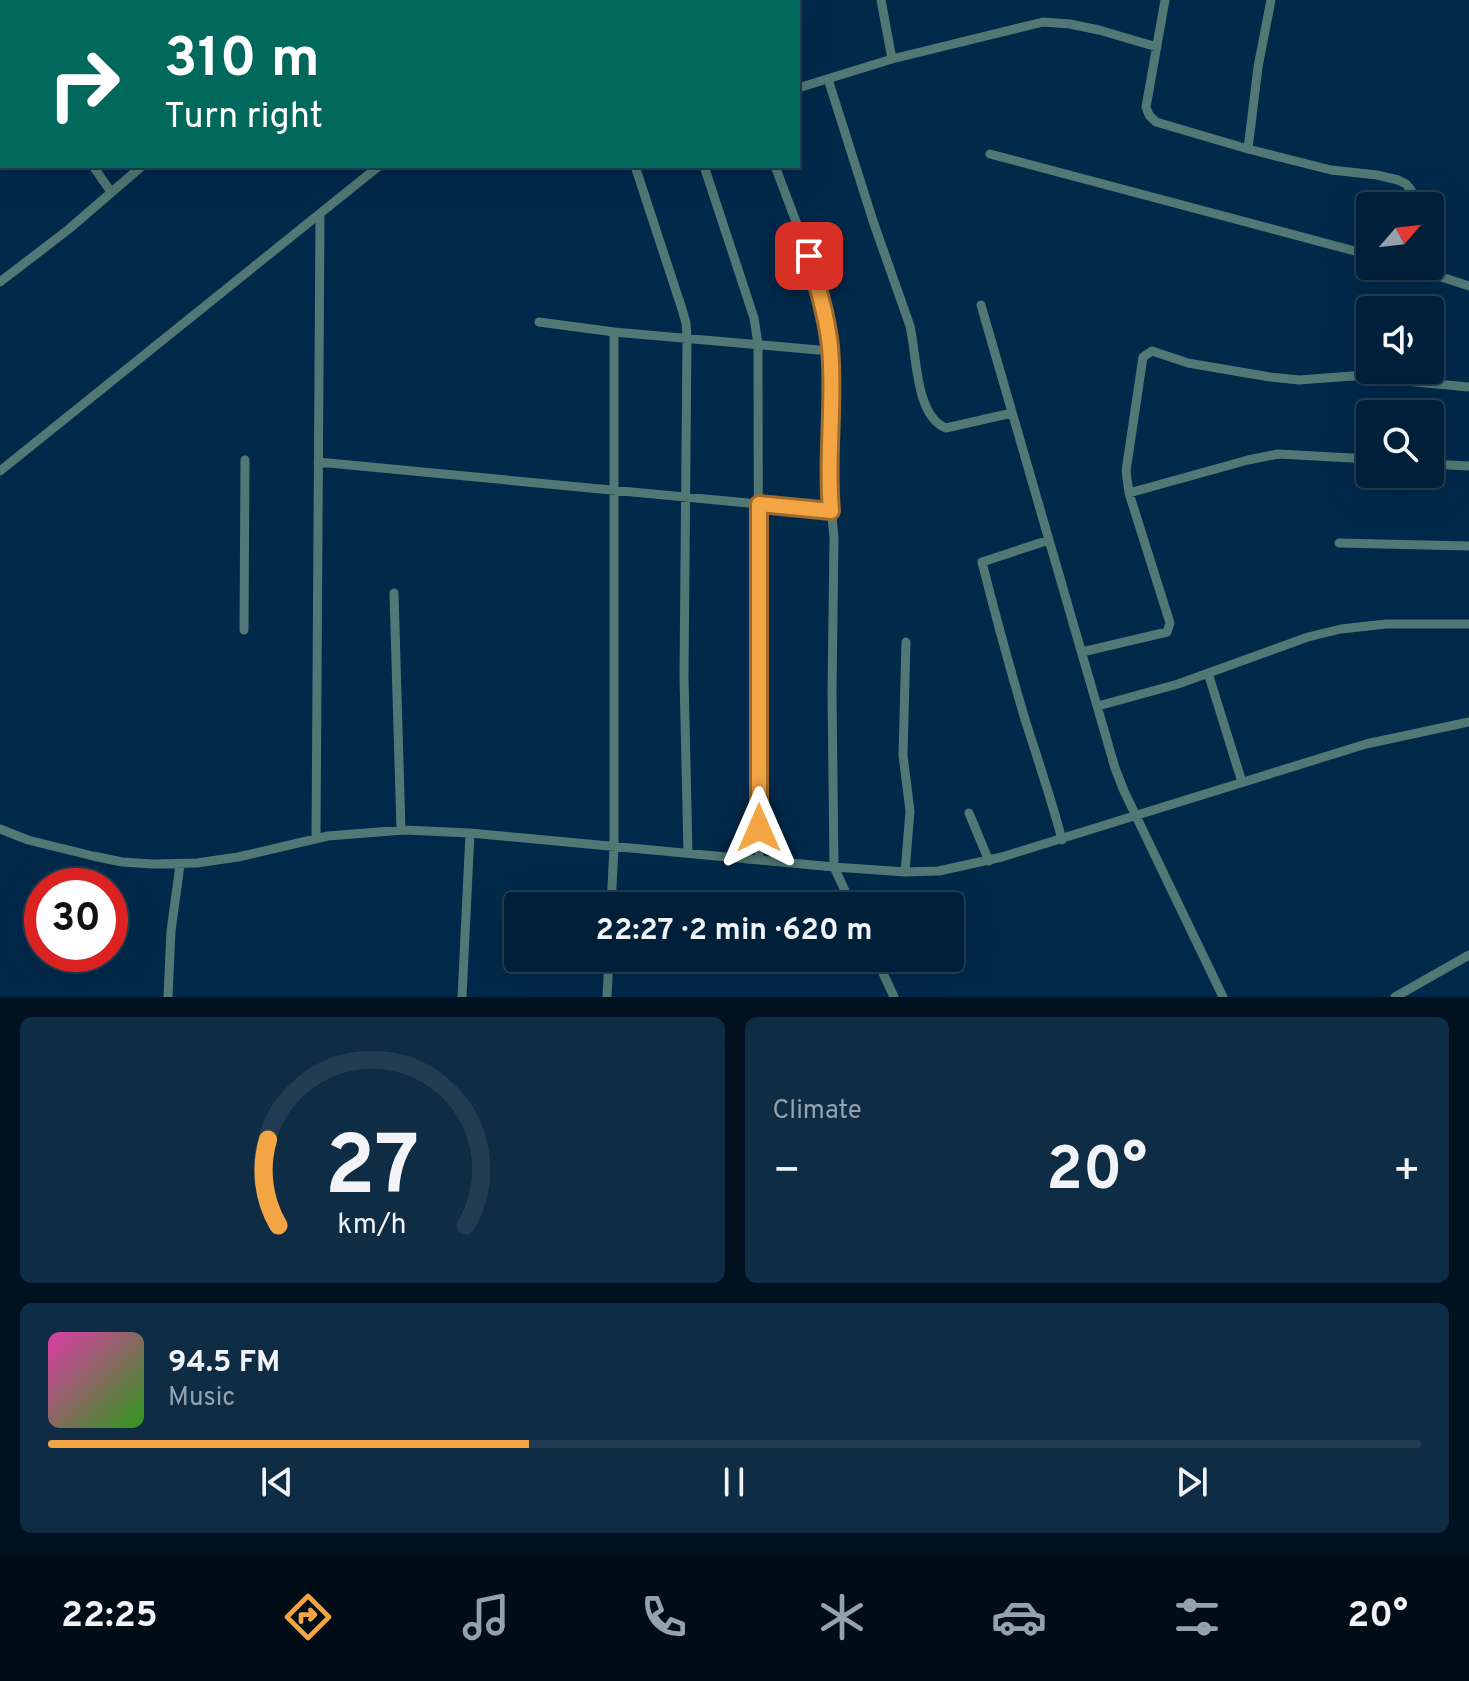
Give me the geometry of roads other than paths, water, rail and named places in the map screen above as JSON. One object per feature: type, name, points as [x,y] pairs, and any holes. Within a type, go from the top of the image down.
[{"type":"street","points":[[881,0],[892,59]]},
{"type":"street","points":[[1165,0],[1146,107],[1156,122],[1331,170],[1398,180],[1406,184],[1411,192]]},
{"type":"street","points":[[1248,149],[1258,67],[1271,0]]},
{"type":"street","points":[[800,87],[892,59],[1043,22],[1099,30],[1157,47]]},
{"type":"street","points":[[828,79],[910,326],[920,391],[928,410],[937,424],[946,428],[1012,413]]},
{"type":"street","points":[[990,154],[1356,251]]},
{"type":"street","points":[[94,168],[111,192]]},
{"type":"street","points":[[0,282],[69,229],[140,168]]},
{"type":"street","points":[[0,471],[377,168]]},
{"type":"street","points":[[636,168],[686,323],[684,677],[688,853]]},
{"type":"street","points":[[705,168],[754,318],[758,344],[759,859]]},
{"type":"street","points":[[776,168],[809,256],[826,317],[830,351],[829,485],[834,538],[834,867],[846,892]]},
{"type":"street","points":[[316,839],[320,214]]},
{"type":"street","points":[[1444,278],[1469,286]]},
{"type":"street","points":[[981,305],[1115,768],[1223,997]]},
{"type":"street","points":[[539,322],[614,332],[830,351]]},
{"type":"street","points":[[612,892],[614,332]]},
{"type":"street","points":[[1082,652],[1167,632],[1170,623],[1129,493],[1126,471],[1143,357],[1152,351],[1188,363],[1299,380],[1352,376],[1469,387]]},
{"type":"street","points":[[1129,493],[1278,454],[1356,458]]},
{"type":"street","points":[[244,630],[245,460]]},
{"type":"street","points":[[318,462],[831,511]]},
{"type":"street","points":[[1444,465],[1469,466]]},
{"type":"street","points":[[1049,540],[982,562],[1003,644],[1062,840]]},
{"type":"street","points":[[1339,543],[1469,546]]},
{"type":"street","points":[[394,593],[401,830]]},
{"type":"street","points":[[1098,706],[1178,684],[1308,637],[1341,629],[1386,624],[1469,624]]},
{"type":"street","points":[[905,872],[910,811],[903,755],[906,642]]},
{"type":"street","points":[[1208,673],[1242,782]]},
{"type":"street","points":[[0,829],[28,840],[122,862],[180,865],[238,857],[359,832],[401,830],[470,833],[834,867],[939,871],[989,861],[1062,840],[1366,744],[1469,722]]},
{"type":"street","points":[[969,813],[989,861]]},
{"type":"street","points":[[462,997],[470,833]]},
{"type":"street","points":[[168,997],[171,931],[180,865]]},
{"type":"street","points":[[1395,997],[1469,955]]},
{"type":"street","points":[[607,997],[608,972]]},
{"type":"street","points":[[882,972],[894,997]]}]
